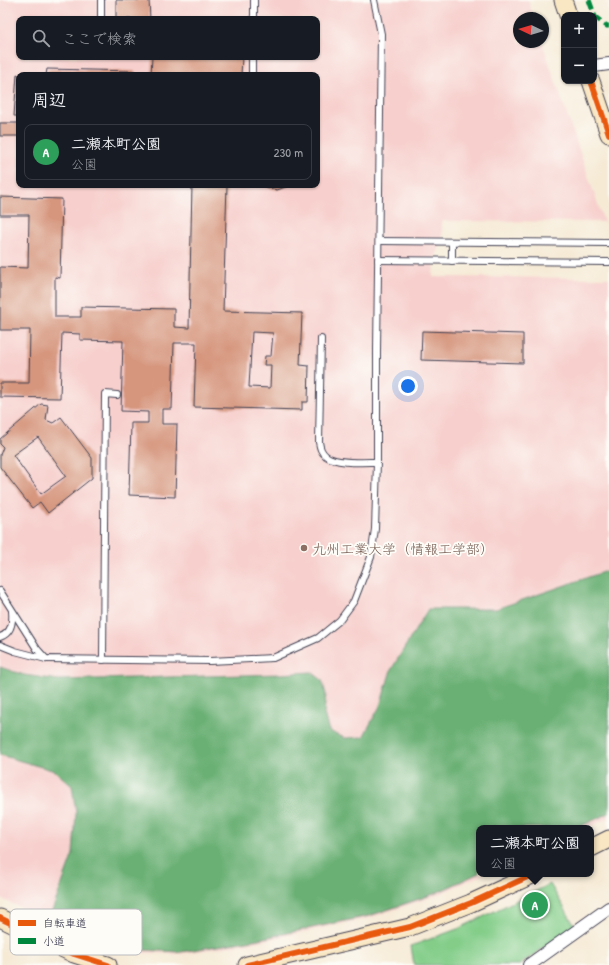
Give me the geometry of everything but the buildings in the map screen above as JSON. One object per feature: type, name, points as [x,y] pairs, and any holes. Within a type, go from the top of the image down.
[{"type":"street","points":[[563,0],[567,12]]},
{"type":"street","points":[[597,66],[609,64]]},
{"type":"street","points":[[592,84],[609,134]]},
{"type":"street","points":[[594,847],[609,840]]},
{"type":"street","points":[[247,965],[410,928],[471,903],[527,877]]},
{"type":"street","points":[[529,965],[609,908]]},
{"type":"street","points":[[0,918],[10,924]]},
{"type":"street","points":[[73,959],[108,965]]},
{"type":"lane","points":[[101,0],[101,16]]},
{"type":"lane","points":[[254,0],[254,16]]},
{"type":"lane","points":[[0,645],[15,651],[46,659],[210,661],[273,658],[318,638],[340,620],[354,601],[371,557],[375,529],[381,34],[374,0]]},
{"type":"lane","points":[[252,60],[252,72]]},
{"type":"lane","points":[[379,241],[609,243]]},
{"type":"lane","points":[[452,242],[452,261]]},
{"type":"lane","points":[[378,260],[609,262]]},
{"type":"lane","points":[[321,339],[319,442],[321,450],[327,457],[336,460],[377,462]]},
{"type":"lane","points":[[103,660],[106,394],[117,395]]},
{"type":"lane","points":[[0,591],[37,649],[46,659]]},
{"type":"lane","points":[[0,637],[5,635],[11,629],[13,620],[12,610]]},
{"type":"shaded area","name":"九州工業大学（情報工学部）","points":[[0,0],[528,0],[532,12],[513,12],[513,48],[544,48],[604,222],[442,221],[442,242],[434,261],[433,277],[609,278],[609,818],[593,825],[476,825],[476,877],[477,877],[435,896],[370,918],[261,941],[181,954],[142,952],[142,909],[24,909],[0,898]]},
{"type":"green space","points":[[609,570],[609,813],[583,825],[476,825],[476,874],[434,894],[369,916],[259,939],[181,952],[142,950],[142,909],[53,909],[73,854],[76,813],[72,786],[55,771],[0,755],[0,667],[24,675],[59,680],[312,672],[322,680],[326,694],[324,714],[329,731],[345,738],[363,737],[380,706],[391,670],[428,609],[496,609]]},
{"type":"green space","points":[[550,884],[575,926],[519,965],[414,965],[411,946],[460,928]]},
{"type":"marked path","points":[[589,0],[595,17],[609,26]]},
{"type":"cycle path","points":[[592,84],[609,134]]},
{"type":"cycle path","points":[[247,965],[410,927],[471,903],[527,877]]},
{"type":"cycle path","points":[[0,918],[10,923]]},
{"type":"cycle path","points":[[77,955],[108,965]]},
{"type":"place","name":"九州工業大学（情報工学部）","points":[[304,548]]},
{"type":"place","name":"二瀬本町公園","points":[[535,905]]}]
